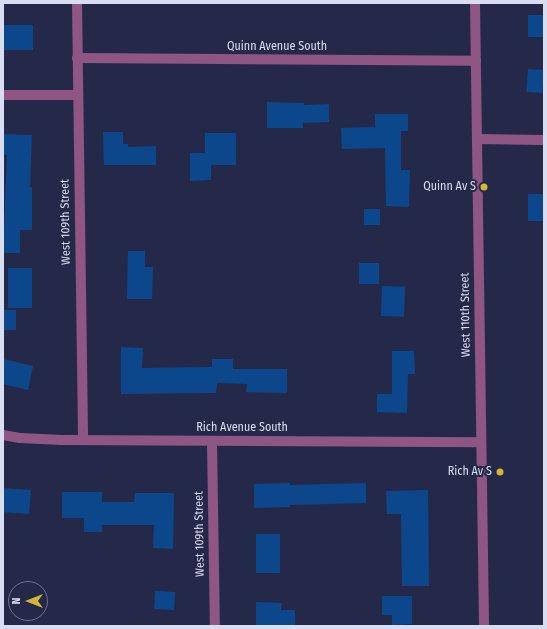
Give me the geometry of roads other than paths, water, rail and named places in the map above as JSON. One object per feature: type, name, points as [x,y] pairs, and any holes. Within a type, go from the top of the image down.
[{"type":"street","name":"West 109th Street","points":[[77,3],[77,95],[83,440]]},
{"type":"street","name":"West 110th Street","points":[[475,3],[484,626]]},
{"type":"street","name":"Quinn Avenue South","points":[[77,58],[476,61]]},
{"type":"street","points":[[3,95],[77,95]]},
{"type":"street","points":[[477,140],[544,140]]},
{"type":"street","name":"Rich Avenue South","points":[[3,434],[20,438],[83,440],[212,442],[481,442]]},
{"type":"street","name":"West 109th Street","points":[[212,442],[215,626]]},
{"type":"place","name":"Quinn Av S","points":[[484,187]]},
{"type":"place","name":"Rich Av S","points":[[500,472]]}]
